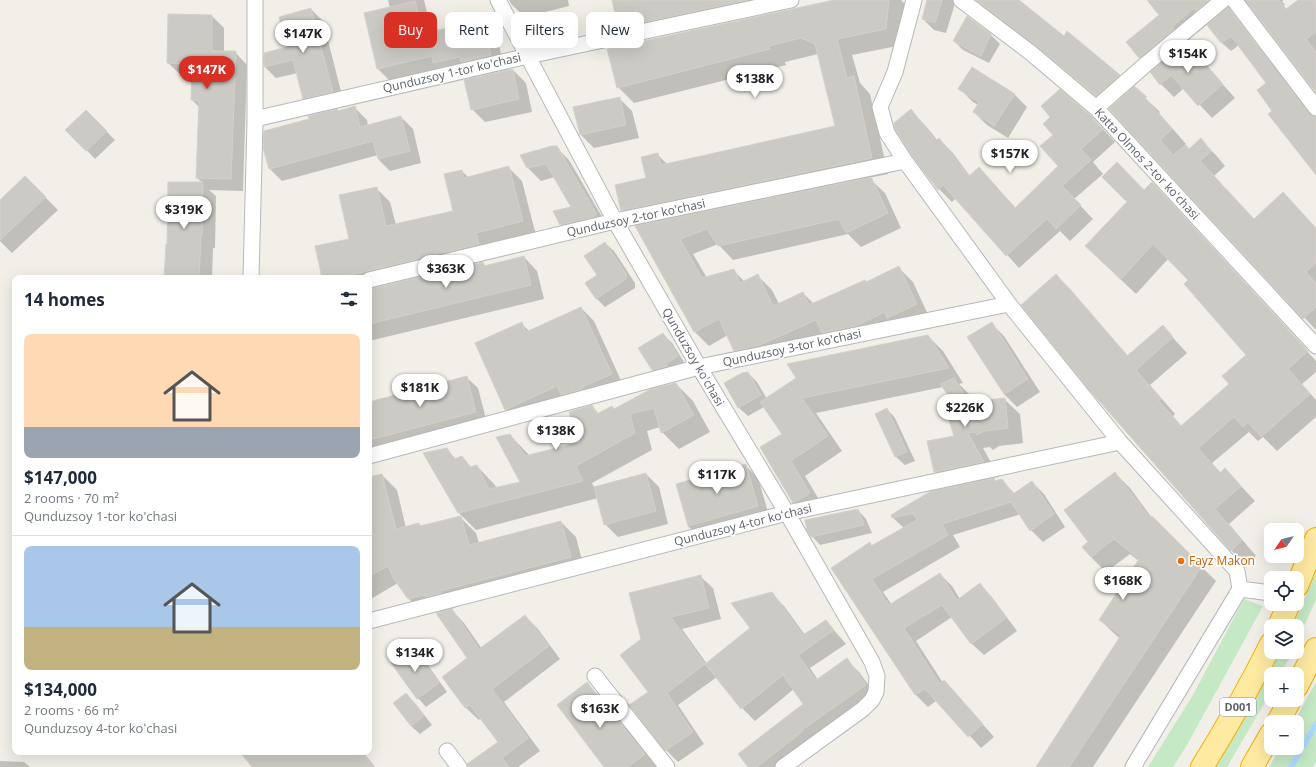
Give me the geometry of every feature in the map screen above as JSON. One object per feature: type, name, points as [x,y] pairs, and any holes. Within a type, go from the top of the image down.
[{"type":"highway","points":[[1303,571],[1316,539]]},
{"type":"highway","points":[[1304,672],[1316,649]]},
{"type":"highway","name":"D001","points":[[1202,767],[1225,730],[1264,658]]},
{"type":"highway","points":[[1252,767],[1264,746]]},
{"type":"street","points":[[251,275],[255,119],[255,0]]},
{"type":"street","name":"Qunduzsoy ko'chasi","points":[[498,0],[615,222],[699,367],[787,513],[838,602],[877,676],[876,692],[872,700],[783,767]]},
{"type":"street","name":"Qunduzsoy 1-tor ko'chasi","points":[[255,119],[528,56],[791,0]]},
{"type":"street","points":[[914,0],[895,72],[880,107],[887,133],[905,161],[1009,304],[1120,442],[1237,571],[1240,589],[1133,767]]},
{"type":"street","name":"Katta Olmos 2-tor koʻchasi","points":[[961,0],[1031,54],[1096,108],[1316,346]]},
{"type":"street","points":[[1096,108],[1223,0]]},
{"type":"street","points":[[1234,0],[1316,108]]},
{"type":"street","name":"Qunduzsoy 2-tor ko'chasi","points":[[372,279],[615,222],[905,161]]},
{"type":"street","name":"Qunduzsoy 3-tor ko'chasi","points":[[372,455],[699,367],[1009,304]]},
{"type":"street","name":"Qunduzsoy 4-tor koʻchasi","points":[[372,621],[787,513],[1120,442]]},
{"type":"street","points":[[1240,589],[1264,592]]},
{"type":"street","points":[[595,676],[667,767]]},
{"type":"street","points":[[447,751],[459,767]]},
{"type":"green space","points":[[1316,571],[1316,600],[1304,626],[1304,619],[1296,619],[1299,611],[1304,611],[1304,600]]},
{"type":"green space","points":[[1244,599],[1263,606],[1187,745],[1173,767],[1148,767],[1193,695]]},
{"type":"green space","points":[[1276,659],[1288,659],[1284,667],[1272,667]]},
{"type":"green space","points":[[1264,680],[1264,704],[1227,767],[1215,767]]},
{"type":"green space","points":[[1316,682],[1316,762],[1313,767],[1269,767],[1276,755],[1304,755],[1304,715],[1298,715],[1302,707],[1304,707],[1304,704]]},
{"type":"building","points":[[612,0],[748,0],[644,22],[644,12],[615,12]]},
{"type":"building","points":[[834,0],[889,0],[886,29],[837,39],[847,78],[854,76],[872,158],[621,211],[615,185],[646,178],[641,157],[658,153],[661,165],[835,126],[815,44],[801,38],[769,46],[770,49],[617,88],[607,49],[644,48],[644,41]]},
{"type":"building","points":[[927,0],[942,0],[935,23],[922,19]]},
{"type":"building","points":[[976,0],[1019,0],[1064,36],[1067,31],[1120,75],[1096,96],[1037,46]]},
{"type":"building","points":[[1147,0],[1209,0],[1196,11],[1194,8],[1172,27],[1174,29],[1139,58],[1126,42],[1159,15]]},
{"type":"building","points":[[1245,0],[1279,0],[1286,9],[1298,0],[1316,0],[1316,32],[1306,39],[1316,52],[1316,93]]},
{"type":"building","points":[[415,1],[418,12],[384,12],[384,48],[437,48],[437,30],[445,29],[445,48],[490,48],[491,55],[461,62],[460,57],[433,63],[432,56],[377,69],[364,13]]},
{"type":"building","points":[[1228,7],[1309,113],[1316,117],[1316,175],[1268,114],[1272,111],[1257,90],[1266,83],[1231,36],[1221,43],[1207,25]]},
{"type":"building","points":[[311,8],[333,92],[303,99],[293,60],[264,67],[264,53],[287,47],[279,17]]},
{"type":"building","points":[[168,14],[212,15],[212,51],[236,51],[231,179],[196,178],[199,101],[191,100],[192,64],[167,63]]},
{"type":"building","points":[[967,16],[991,34],[981,56],[953,41]]},
{"type":"building","points":[[1186,42],[1223,84],[1198,106],[1171,75],[1160,85],[1150,72]]},
{"type":"building","points":[[972,67],[1015,94],[994,126],[973,112],[979,102],[958,89]]},
{"type":"building","points":[[513,69],[519,99],[471,110],[464,80]]},
{"type":"building","points":[[1134,86],[1147,97],[1145,98],[1172,129],[1160,140],[1173,155],[1186,145],[1189,149],[1201,138],[1211,151],[1200,161],[1254,219],[1283,192],[1316,228],[1316,263],[1306,272],[1316,283],[1316,307],[1303,319],[1109,109]]},
{"type":"building","points":[[1060,89],[1090,115],[1103,129],[1081,149],[1091,160],[1062,186],[1081,205],[1056,229],[1047,219],[1006,256],[943,185],[938,190],[912,156],[895,129],[894,123],[911,109],[936,141],[939,138],[969,176],[979,167],[1015,208],[1058,166],[1040,146],[1053,135],[1043,124],[1050,117],[1041,106]]},
{"type":"building","points":[[620,97],[626,125],[580,135],[573,107]]},
{"type":"building","points":[[355,106],[360,127],[401,116],[410,151],[378,159],[373,141],[269,169],[263,148],[264,131],[309,119],[308,116],[337,109],[338,111]]},
{"type":"building","points":[[86,110],[107,131],[86,151],[65,130]]},
{"type":"building","points":[[557,146],[596,213],[594,217],[560,225],[553,211],[571,207],[546,164],[527,168],[520,155]]},
{"type":"building","points":[[1117,162],[1144,190],[1152,182],[1308,351],[1288,369],[1310,394],[1261,437],[1248,422],[1243,427],[1234,417],[1198,448],[1220,473],[1225,468],[1241,486],[1215,509],[1242,540],[1231,551],[1085,385],[1021,305],[1056,274],[1127,356],[1163,325],[1173,337],[1136,370],[1161,399],[1159,401],[1181,426],[1229,384],[1222,376],[1246,355],[1184,284],[1188,280],[1153,244],[1121,279],[1085,246],[1127,202],[1102,177]]},
{"type":"building","points":[[509,166],[523,221],[476,233],[479,244],[369,271],[348,275],[321,275],[315,246],[349,239],[339,195],[377,187],[386,226],[453,211],[444,174],[462,170],[464,178]]},
{"type":"building","points":[[25,176],[46,197],[0,240],[0,200]]},
{"type":"building","points":[[871,177],[888,213],[846,233],[839,219],[718,246],[707,229],[680,239],[702,278],[734,269],[740,283],[758,274],[773,306],[803,292],[809,305],[865,280],[866,282],[899,266],[917,304],[887,318],[885,312],[855,326],[822,333],[816,320],[760,345],[734,351],[719,319],[694,332],[635,226]]},
{"type":"building","points":[[168,182],[203,182],[202,236],[199,275],[164,275],[167,244]]},
{"type":"building","points":[[605,242],[626,274],[626,279],[596,299],[585,283],[597,275],[584,256]]},
{"type":"building","points":[[524,256],[531,285],[372,323],[372,288],[483,262],[484,266]]},
{"type":"building","points":[[581,307],[612,374],[582,387],[583,389],[561,395],[557,386],[505,410],[475,343],[522,322],[526,332]]},
{"type":"building","points":[[992,322],[1028,379],[1004,394],[967,337]]},
{"type":"building","points":[[663,333],[678,356],[666,364],[667,366],[652,370],[638,348]]},
{"type":"building","points":[[928,335],[949,368],[802,398],[828,436],[791,461],[810,493],[793,503],[760,447],[782,434],[760,402],[796,378],[787,364]]},
{"type":"building","points":[[748,372],[761,395],[738,408],[724,383],[742,373]]},
{"type":"building","points":[[467,376],[476,412],[372,439],[372,401]]},
{"type":"building","points":[[954,378],[969,402],[1005,398],[1008,428],[984,431],[977,435],[975,432],[968,433],[984,462],[934,472],[927,441],[954,436],[943,401],[949,398],[960,417],[963,416],[940,384]]},
{"type":"building","points":[[676,383],[694,415],[661,433],[654,408],[630,414],[635,433],[576,466],[583,481],[458,513],[423,453],[447,448],[454,459],[462,456],[470,467],[477,465],[489,489],[520,482],[496,437],[510,434],[525,456],[580,442],[568,420],[571,418],[569,412],[592,405],[597,414],[612,406],[614,409],[651,389]]},
{"type":"building","points":[[887,408],[907,452],[895,457],[875,414]]},
{"type":"building","points":[[746,464],[758,506],[688,526],[676,484]]},
{"type":"building","points":[[1115,472],[1150,518],[1152,516],[1202,566],[1069,767],[1036,767],[1121,635],[1099,620],[1139,559],[1114,539],[1091,557],[1082,547],[1088,542],[1064,510]]},
{"type":"building","points":[[646,473],[656,511],[604,525],[594,487]]},
{"type":"building","points":[[382,474],[396,529],[419,523],[420,526],[461,516],[469,545],[561,521],[571,557],[440,591],[441,593],[425,597],[423,595],[408,599],[394,579],[388,566],[372,574],[372,476]]},
{"type":"building","points":[[994,478],[995,481],[1002,479],[1013,494],[1032,481],[1054,514],[1030,531],[1011,502],[942,524],[948,535],[872,579],[889,605],[940,573],[957,600],[980,583],[1006,618],[971,644],[942,605],[904,628],[940,684],[944,680],[983,724],[968,737],[925,689],[915,695],[831,568],[870,542],[871,546],[917,520],[913,514],[915,513],[892,518],[891,515],[931,491]]},
{"type":"building","points":[[858,509],[864,525],[811,537],[807,531],[805,520]]},
{"type":"building","points":[[701,575],[709,608],[671,617],[705,664],[667,693],[693,732],[665,751],[629,705],[648,692],[620,655],[641,639],[629,593]]},
{"type":"building","points":[[772,592],[803,635],[826,620],[834,630],[798,655],[816,680],[847,658],[866,685],[802,730],[803,731],[757,767],[748,767],[738,754],[803,704],[783,675],[741,709],[705,664],[750,628],[731,603]]},
{"type":"building","points":[[452,609],[479,649],[525,615],[549,646],[492,689],[528,738],[502,758],[509,767],[468,767],[467,764],[498,742],[470,705],[465,708],[442,677],[467,658],[436,613]]},
{"type":"building","points":[[413,647],[439,683],[417,699],[391,663]]},
{"type":"building","points":[[587,682],[645,754],[628,767],[604,767],[557,705]]},
{"type":"building","points":[[406,693],[424,716],[411,726],[393,703]]},
{"type":"building","points":[[242,755],[364,755],[373,767],[252,767]]},
{"type":"waterway","points":[[1291,767],[1316,724]]},
{"type":"place","name":"Fayz Makon","points":[[1181,561]]}]
